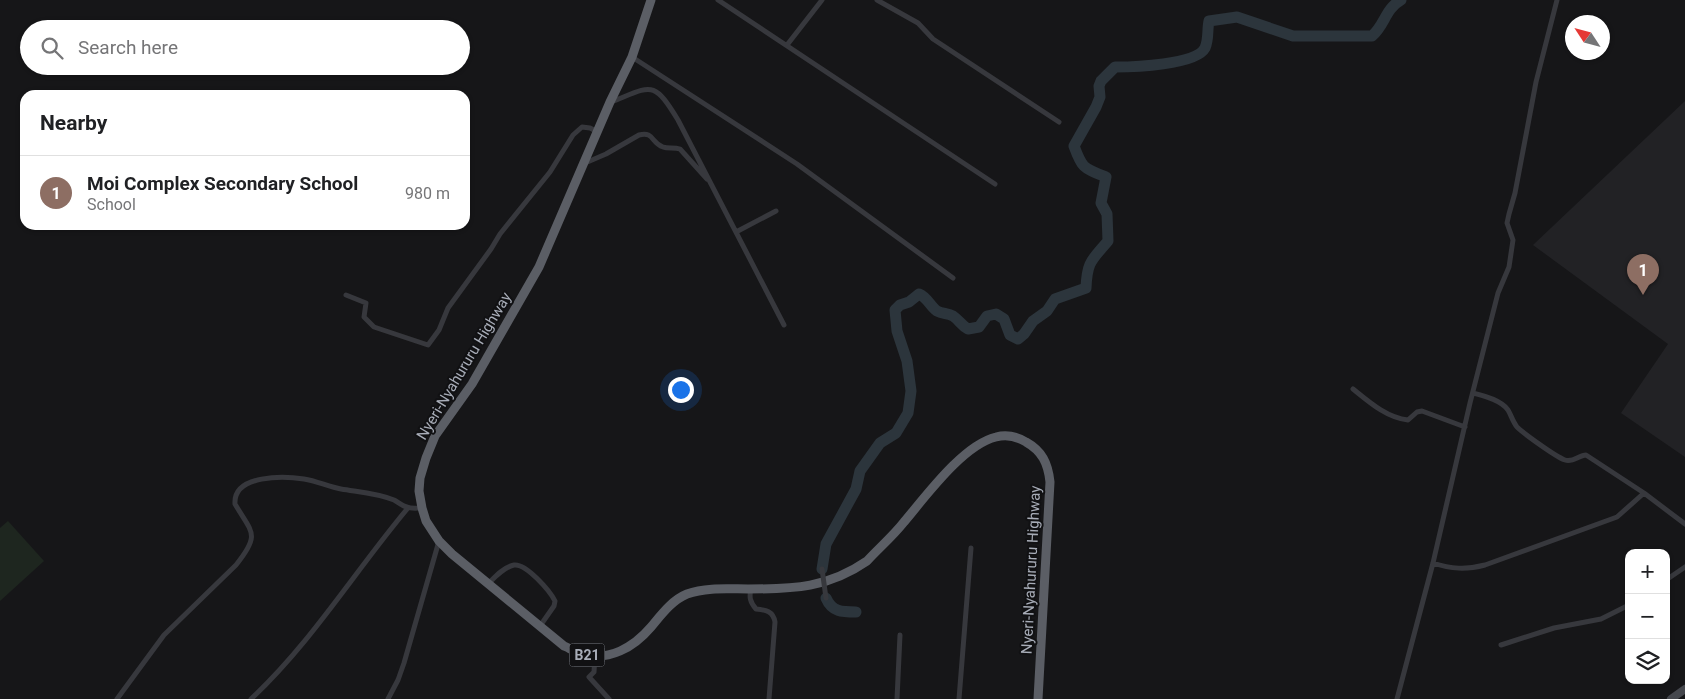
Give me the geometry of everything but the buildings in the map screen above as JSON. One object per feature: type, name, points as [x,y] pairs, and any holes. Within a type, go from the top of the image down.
[{"type":"highway","name":"Nyeri-Nyahururu Highway","points":[[651,0],[632,57],[610,102],[539,267],[472,384],[435,436],[420,478],[422,508],[426,521],[439,541],[564,646],[581,654],[617,654],[643,636],[671,605],[687,594],[710,590],[801,586],[821,583],[851,572],[867,561],[957,462],[988,440],[1001,436],[1014,436],[1034,446],[1042,455],[1048,468],[1050,482],[1038,699]]},
{"type":"main road","points":[[1671,699],[1685,690]]},
{"type":"main road","points":[[1676,699],[1685,690]]},
{"type":"street","points":[[718,0],[995,184]]},
{"type":"street","points":[[788,45],[822,0]]},
{"type":"street","points":[[877,0],[918,23],[933,39],[1059,122]]},
{"type":"street","points":[[1397,699],[1433,563],[1498,293],[1509,267],[1513,240],[1507,223],[1508,214],[1515,194],[1536,82],[1557,0]]},
{"type":"street","points":[[632,57],[797,164],[953,278]]},
{"type":"street","points":[[610,102],[647,89],[655,90],[661,94],[678,120],[784,325]]},
{"type":"street","points":[[346,295],[366,303],[364,317],[374,327],[428,345],[440,330],[448,308],[500,234],[550,172],[572,135],[582,127],[598,132]]},
{"type":"street","points":[[585,163],[644,133],[648,134],[656,144],[663,147],[680,149],[713,186]]},
{"type":"street","points":[[736,232],[776,211]]},
{"type":"street","points":[[1353,389],[1371,403],[1402,419],[1408,420],[1422,410],[1465,427]]},
{"type":"street","points":[[1473,393],[1489,398],[1506,407],[1521,431],[1560,458],[1569,460],[1586,455],[1644,492],[1685,524]]},
{"type":"street","points":[[117,699],[164,635],[244,555],[250,542],[251,529],[234,500],[244,485],[265,478],[305,479],[339,489],[388,498],[408,508],[422,508]]},
{"type":"street","points":[[1433,563],[1456,569],[1485,565],[1617,517],[1644,492]]},
{"type":"street","points":[[252,699],[275,677],[316,630],[381,540],[408,508]]},
{"type":"street","points":[[388,699],[407,656],[439,541]]},
{"type":"street","points":[[959,699],[971,548]]},
{"type":"street","points":[[488,584],[499,573],[515,565],[521,566],[529,572],[552,595],[555,601],[554,606],[540,626]]},
{"type":"street","points":[[1670,577],[1685,567]]},
{"type":"street","points":[[822,569],[826,598]]},
{"type":"street","points":[[751,589],[749,597],[752,604],[756,609],[769,610],[775,622],[769,699]]},
{"type":"street","points":[[1501,645],[1554,628],[1601,619],[1625,607]]},
{"type":"street","points":[[897,699],[900,634]]},
{"type":"street","points":[[595,655],[594,672],[589,678],[609,699]]},
{"type":"shaded area","points":[[1685,101],[1685,457],[1621,413],[1668,344],[1533,245]]},
{"type":"shaded area","points":[[8,521],[44,561],[0,601],[0,528]]},
{"type":"waterway","points":[[822,569],[826,544],[856,489],[860,471],[880,443],[896,433],[908,413],[911,391],[907,361],[897,331],[895,310],[919,294],[937,311],[953,316],[968,329],[979,327],[987,316],[996,314],[1004,319],[1010,335],[1018,339],[1033,321],[1047,311],[1055,299],[1086,288],[1089,266],[1108,241],[1107,214],[1101,203],[1106,177],[1084,166],[1074,146],[1096,107],[1100,97],[1099,86],[1101,81],[1115,67],[1163,64],[1190,58],[1199,54],[1205,48],[1209,21],[1237,17],[1293,36],[1372,36],[1380,27],[1388,12],[1401,0]]},
{"type":"waterway","points":[[826,598],[834,609],[856,612]]},
{"type":"place","name":"Moi Complex Secondary School","points":[[1643,295]]}]
